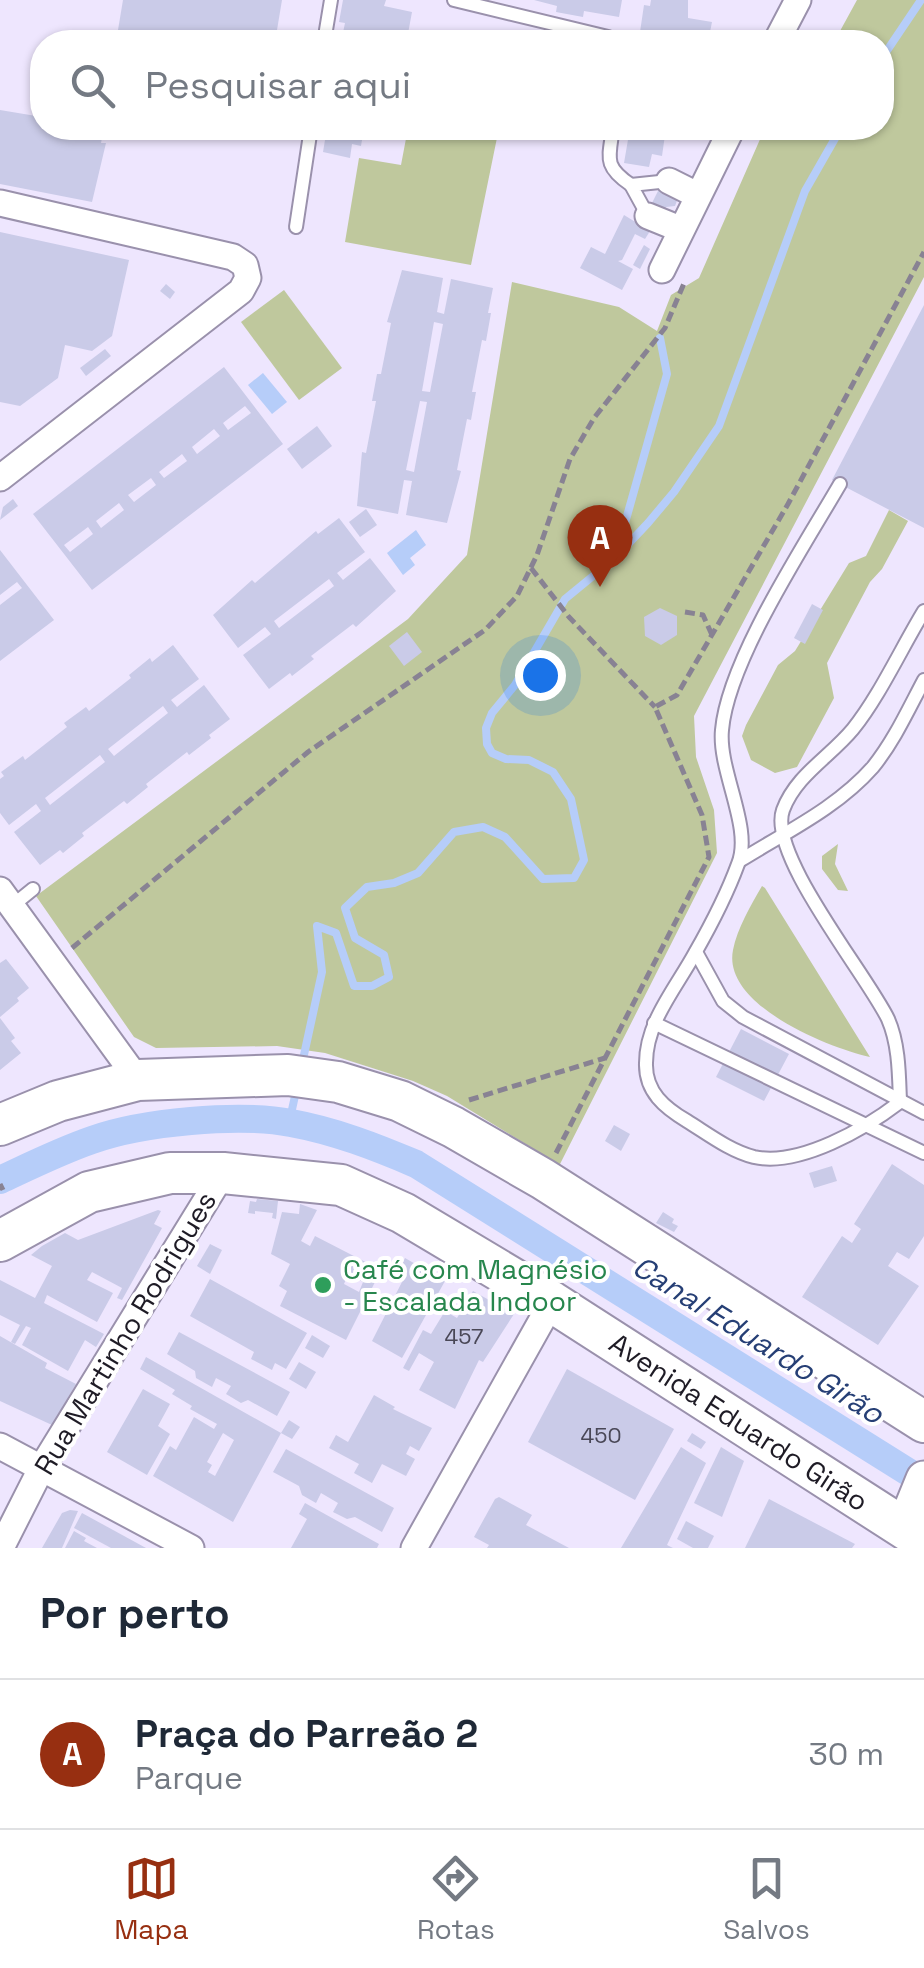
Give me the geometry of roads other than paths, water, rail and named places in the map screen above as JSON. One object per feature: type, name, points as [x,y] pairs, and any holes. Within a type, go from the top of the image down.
[{"type":"main road","points":[[0,1125],[58,1101],[138,1080],[288,1075],[338,1082],[400,1101],[542,1178],[924,1422]]},
{"type":"main road","name":"Avenida Eduardo Girão","points":[[0,1241],[88,1192],[170,1173],[223,1172],[341,1186],[403,1213],[552,1302],[908,1532]]},
{"type":"street","points":[[782,30],[798,0]]},
{"type":"street","points":[[662,270],[726,140]]},
{"type":"street","points":[[669,181],[697,195]]},
{"type":"street","points":[[0,203],[233,258],[245,265],[248,278],[241,290],[0,478]]},
{"type":"street","points":[[648,216],[677,236]]},
{"type":"street","points":[[6,898],[138,1080]]},
{"type":"street","name":"Rua Martinho Rodrigues","points":[[1,1548],[42,1467],[223,1172]]},
{"type":"street","points":[[414,1548],[552,1302]]},
{"type":"street","points":[[0,1446],[191,1548]]},
{"type":"street","points":[[908,1532],[924,1478]]},
{"type":"lane","points":[[326,30],[330,0]]},
{"type":"lane","points":[[454,0],[579,30]]},
{"type":"lane","points":[[296,226],[309,140]]},
{"type":"lane","points":[[612,140],[609,164],[616,175],[631,184],[648,216]]},
{"type":"lane","points":[[631,184],[669,181]]},
{"type":"lane","points":[[840,484],[749,650],[724,711],[723,748],[742,838],[740,860],[696,952],[654,1024],[645,1067],[651,1087],[664,1107],[735,1150],[758,1158],[788,1156],[817,1148],[868,1126],[900,1102]]},
{"type":"lane","points":[[900,1102],[899,1062],[888,1020],[815,905],[782,834],[781,815],[800,780],[853,728],[924,610]]},
{"type":"lane","points":[[740,860],[816,816],[872,768],[896,735],[924,680]]},
{"type":"lane","points":[[6,898],[32,889]]},
{"type":"lane","points":[[696,952],[723,1001],[744,1017],[924,1113]]},
{"type":"lane","points":[[654,1024],[924,1153]]},
{"type":"water","points":[[263,373],[287,402],[272,414],[248,385]]},
{"type":"water","points":[[416,530],[426,545],[410,558],[415,565],[403,575],[387,553]]},
{"type":"waterway","points":[[894,40],[921,0]]},
{"type":"waterway","points":[[302,1064],[322,972],[317,926],[336,933],[354,986],[372,986],[389,977],[384,955],[355,938],[345,908],[367,887],[394,883],[418,873],[454,832],[483,827],[505,837],[543,879],[574,878],[584,860],[571,799],[553,772],[529,760],[506,759],[492,753],[486,728],[565,599],[615,558],[648,523],[719,426],[805,191],[834,140]]},
{"type":"waterway","points":[[616,555],[667,374],[660,338]]},
{"type":"waterway","points":[[289,1123],[297,1087]]},
{"type":"waterway","name":"Canal Eduardo Girão","points":[[0,1180],[92,1140],[163,1124],[270,1120],[339,1135],[416,1164],[924,1482]]},
{"type":"place","name":"Praça do Parreão 2","points":[[600,587]]},
{"type":"place","name":"Café com Magnésio - Escalada Indoor","points":[[323,1285]]}]
